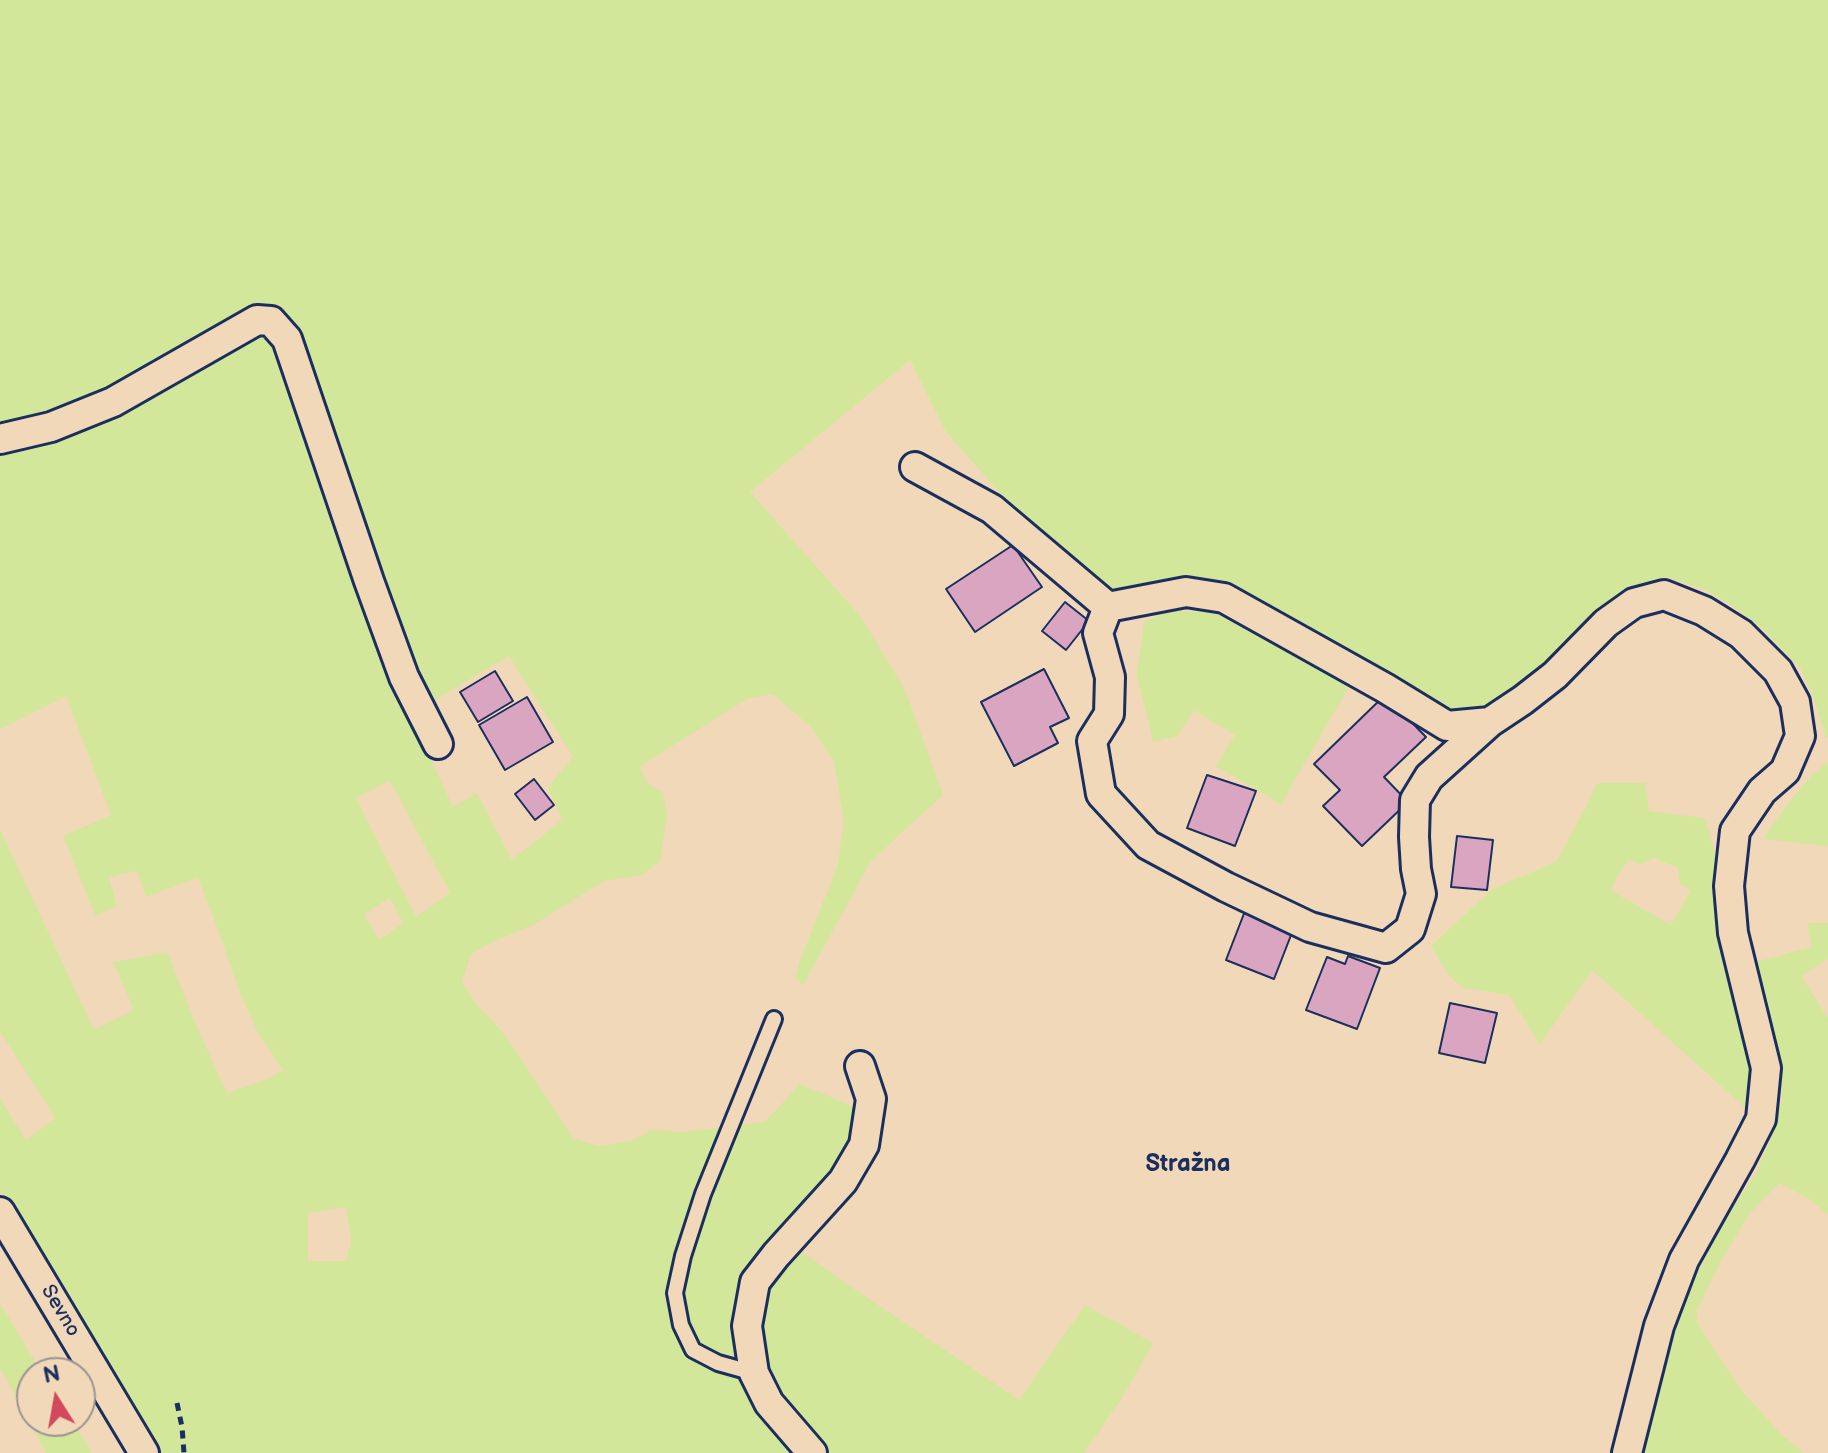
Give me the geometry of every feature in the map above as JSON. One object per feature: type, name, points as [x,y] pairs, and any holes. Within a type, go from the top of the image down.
[{"type":"street","points":[[0,439],[51,427],[113,402],[257,320],[271,321],[287,339],[404,677],[438,744]]},
{"type":"street","points":[[915,467],[992,509],[1108,607]]},
{"type":"street","points":[[1108,607],[1186,592],[1224,598],[1447,726],[1490,722]]},
{"type":"street","points":[[1108,607],[1098,633],[1110,677],[1109,714],[1092,741],[1101,794],[1148,845],[1310,927],[1386,948],[1410,929],[1421,894],[1416,869],[1415,800],[1429,777],[1490,722],[1555,675],[1606,623],[1634,603],[1664,595],[1704,611],[1741,634],[1778,671],[1795,702],[1800,736],[1785,771],[1762,791],[1735,831],[1729,886],[1733,933],[1766,1068],[1761,1119],[1684,1260],[1659,1326],[1627,1453]]},
{"type":"street","points":[[812,1453],[769,1403],[754,1373],[747,1326],[755,1282],[843,1181],[864,1145],[871,1099],[860,1066]]},
{"type":"street","name":"Sevno","points":[[0,1212],[144,1453]]},
{"type":"lane","points":[[754,1373],[718,1363],[693,1350],[681,1325],[675,1293],[703,1194],[774,1019]]},
{"type":"path","points":[[177,1403],[184,1453]]},
{"type":"green space","points":[[0,0],[1828,0],[1828,737],[1800,668],[1764,630],[1704,589],[1666,577],[1630,586],[1608,604],[1554,662],[1483,715],[1458,712],[1424,696],[1376,666],[1230,592],[1131,593],[1107,588],[1008,502],[946,432],[910,360],[750,492],[861,617],[906,692],[943,795],[871,861],[803,985],[795,978],[837,867],[844,823],[834,762],[812,728],[772,694],[747,699],[640,766],[647,783],[663,793],[667,814],[660,861],[642,875],[604,881],[535,924],[471,954],[462,982],[477,1005],[514,1048],[574,1139],[600,1146],[631,1141],[652,1130],[684,1132],[765,1122],[800,1084],[852,1106],[858,1126],[845,1166],[788,1225],[742,1343],[802,1453],[159,1453],[0,1191],[0,1099],[26,1140],[55,1118],[0,1031],[0,829],[94,1030],[134,1010],[113,962],[167,952],[227,1093],[268,1079],[283,1070],[258,1033],[240,993],[198,878],[146,897],[137,871],[109,877],[117,907],[95,915],[63,836],[111,815],[66,696],[0,729],[0,449],[264,331],[277,342],[422,740],[453,807],[477,793],[512,860],[562,820],[548,787],[573,757],[509,656],[430,703],[419,685],[288,318],[276,304],[263,304],[252,309],[132,385],[0,431]],"holes":[[[390,781],[450,893],[416,917],[356,798]],[[390,898],[403,923],[379,940],[364,914]],[[346,1207],[351,1241],[346,1261],[308,1261],[308,1213]]]},
{"type":"green space","points":[[1169,611],[1230,613],[1351,683],[1281,804],[1216,766],[1235,735],[1194,710],[1177,736],[1153,742],[1137,675],[1144,622]]},
{"type":"green space","points":[[1828,762],[1828,846],[1763,839],[1811,776]]},
{"type":"green space","points":[[1597,783],[1645,783],[1649,811],[1705,818],[1716,857],[1720,943],[1752,1048],[1753,1115],[1592,970],[1540,1044],[1509,995],[1463,988],[1449,976],[1431,946],[1492,889],[1556,862]],"holes":[[[1654,858],[1678,868],[1680,884],[1690,891],[1671,925],[1610,890],[1628,859],[1640,865]]]},
{"type":"green space","points":[[1808,923],[1828,923],[1828,959],[1801,976],[1828,1018],[1828,1214],[1806,1197],[1779,1183],[1749,1214],[1697,1310],[1697,1323],[1741,1390],[1781,1434],[1804,1453],[1639,1453],[1682,1307],[1727,1216],[1756,1173],[1773,1133],[1782,1100],[1781,1068],[1774,1032],[1752,963],[1811,947]]},
{"type":"green space","points":[[795,1247],[1019,1400],[1085,1305],[1153,1343],[1122,1398],[1084,1453],[826,1453],[815,1443],[769,1380],[761,1336],[763,1305],[772,1273]]},
{"type":"green space","points":[[0,1303],[32,1357],[16,1357],[16,1397],[0,1367]]},
{"type":"green space","points":[[37,1437],[82,1437],[92,1453],[46,1453]]},
{"type":"building","points":[[1013,545],[1042,587],[975,632],[946,589]]},
{"type":"building","points":[[1065,602],[1089,621],[1066,650],[1042,631]]},
{"type":"building","points":[[1044,669],[1069,718],[1050,727],[1058,743],[1014,766],[981,702]]},
{"type":"building","points":[[495,671],[513,701],[478,722],[460,692]]},
{"type":"building","points":[[1385,695],[1426,737],[1384,777],[1408,802],[1362,846],[1323,806],[1340,790],[1314,764]]},
{"type":"building","points":[[527,697],[553,742],[505,770],[479,725]]},
{"type":"building","points":[[1207,775],[1256,791],[1235,846],[1187,828]]},
{"type":"building","points":[[534,779],[554,805],[535,820],[515,794]]},
{"type":"building","points":[[1457,836],[1493,840],[1487,890],[1451,887]]},
{"type":"building","points":[[1245,911],[1293,930],[1274,979],[1226,960]]},
{"type":"building","points":[[1348,956],[1380,968],[1357,1029],[1306,1010],[1327,957],[1345,964]]},
{"type":"building","points":[[1450,1003],[1497,1013],[1485,1063],[1439,1053]]},
{"type":"district","name":"Stražna","points":[[1188,1165]]}]
